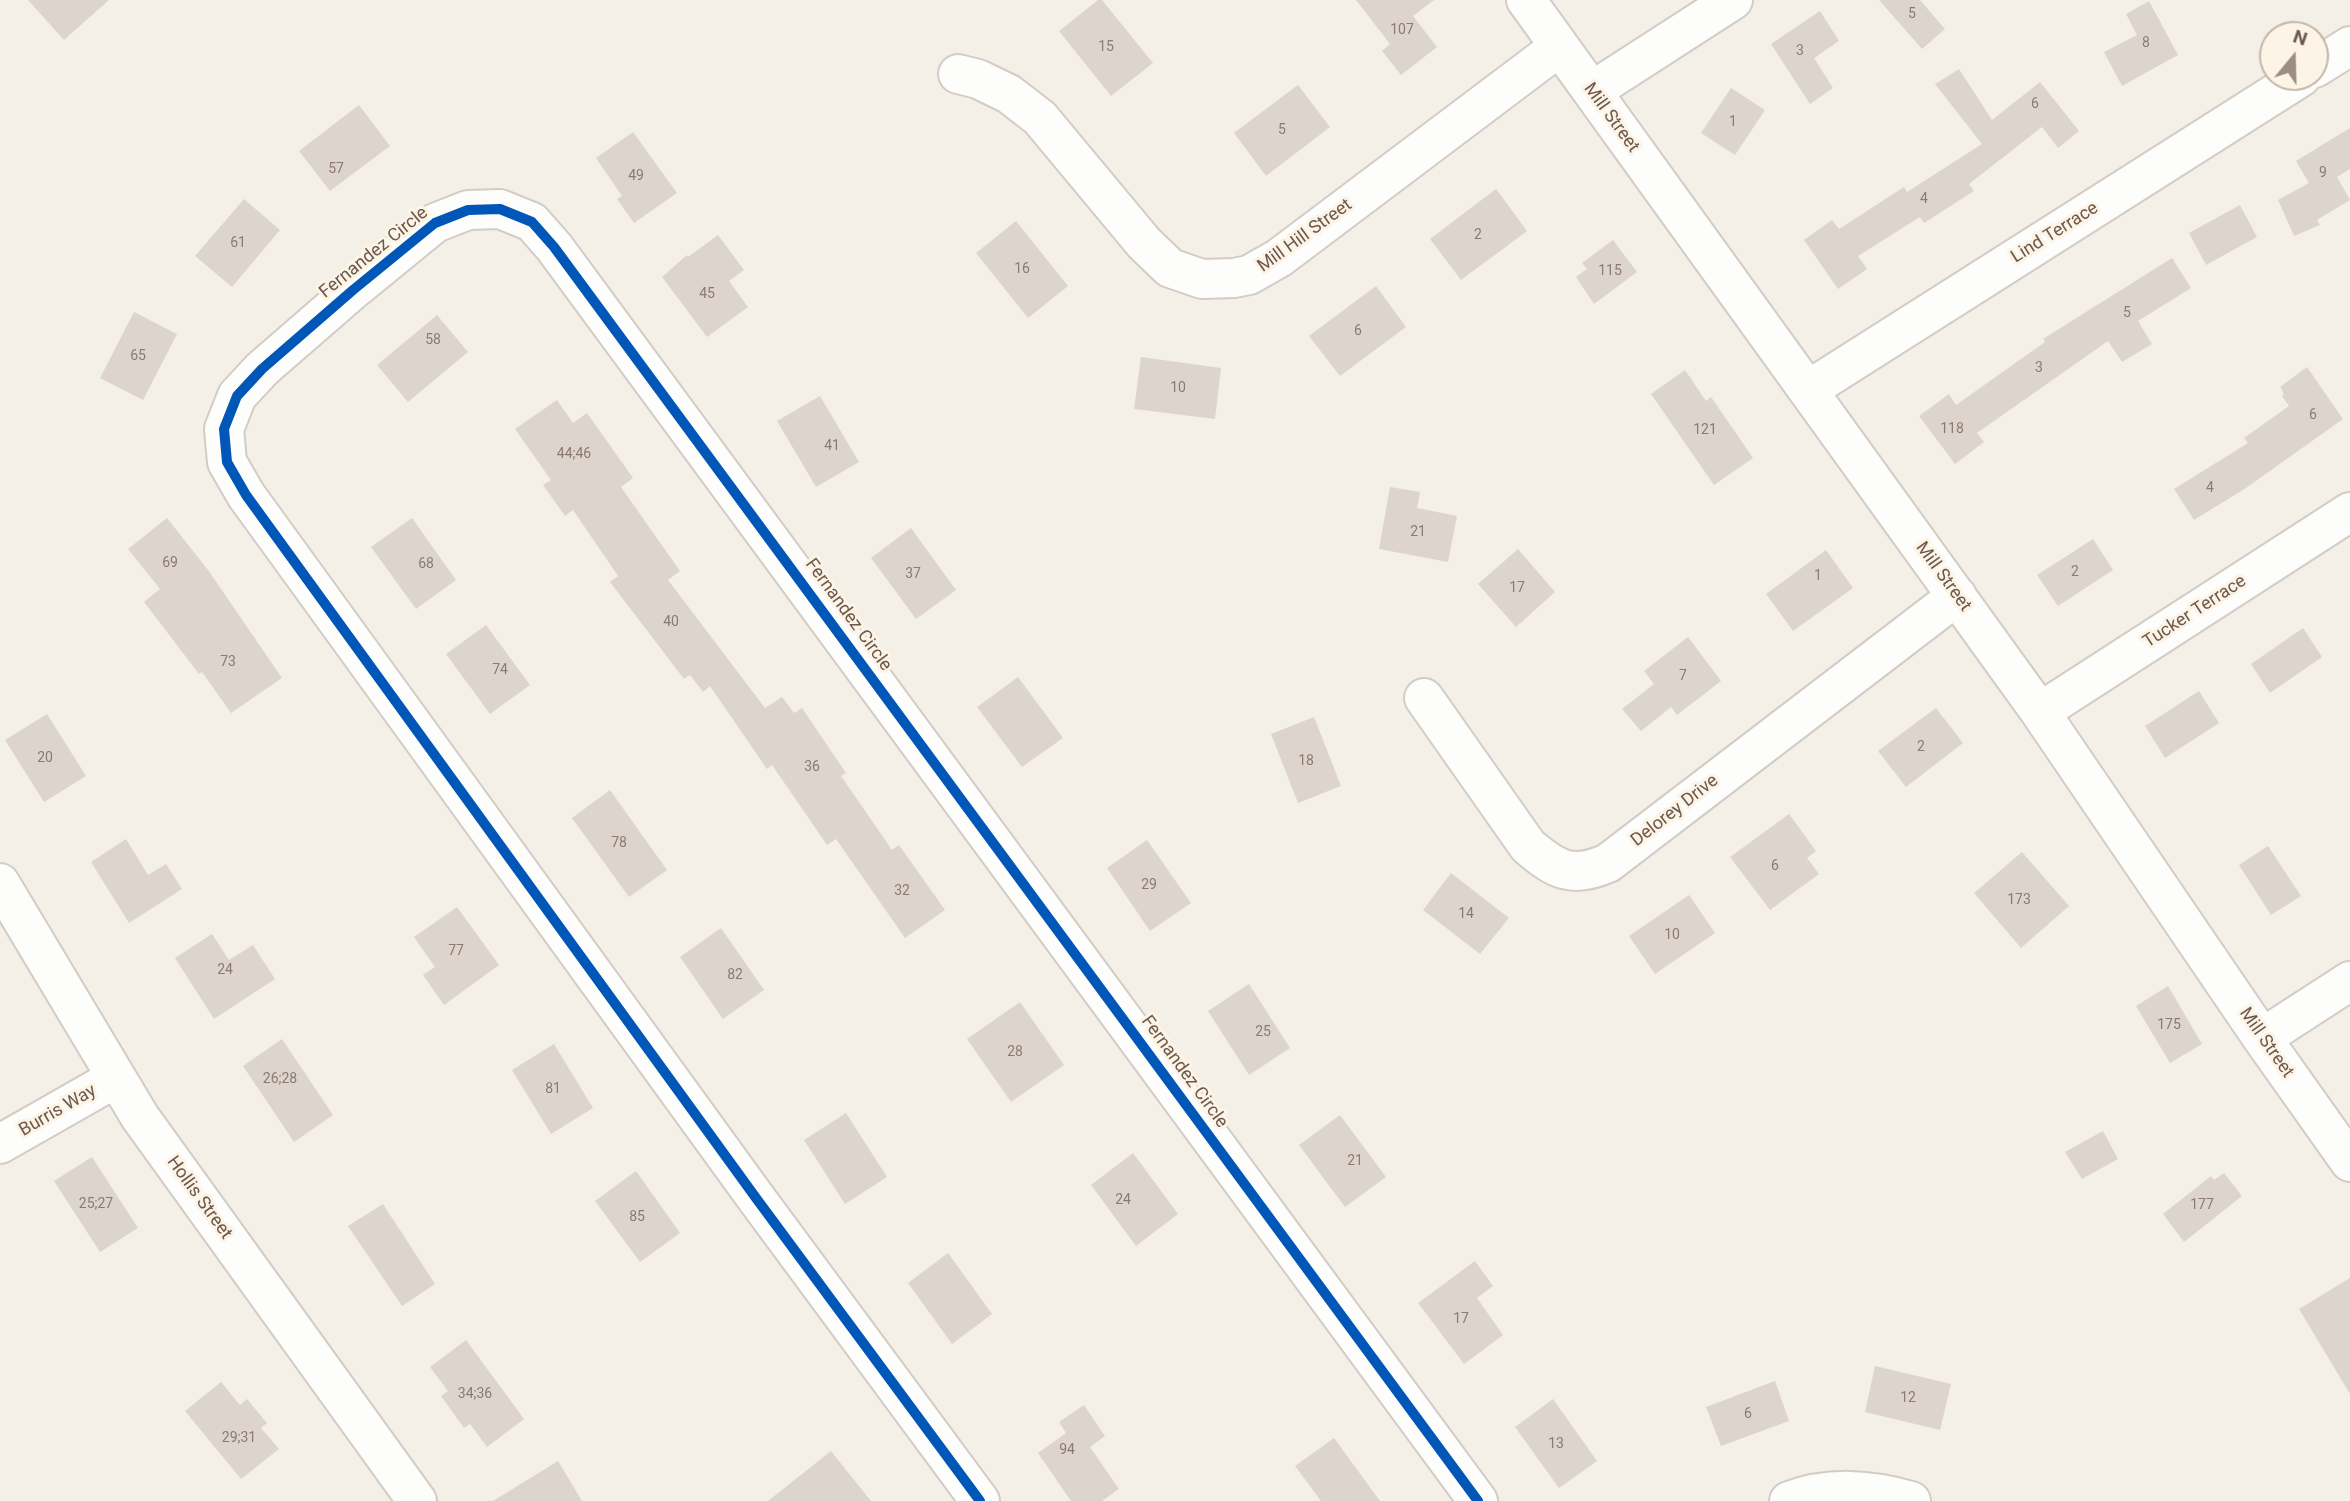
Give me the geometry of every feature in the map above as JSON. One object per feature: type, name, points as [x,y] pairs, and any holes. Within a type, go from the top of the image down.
[{"type":"street","name":"Mill Street","points":[[1526,0],[2040,712],[2262,1038],[2350,1162]]},
{"type":"street","points":[[1591,91],[1732,0]]},
{"type":"street","points":[[2329,59],[2350,46]]},
{"type":"street","name":"Mill Hill Street","points":[[958,74],[993,85],[1040,118],[1144,243],[1170,268],[1202,279],[1217,279],[1249,275],[1279,258],[1559,47]]},
{"type":"street","name":"Lind Terrace","points":[[1808,390],[2279,91]]},
{"type":"street","name":"Fernandez Circle","points":[[980,1501],[756,1198],[246,495],[227,462],[224,429],[237,396],[282,352],[435,223],[468,210],[500,209],[532,222],[554,247],[1478,1501]]},
{"type":"street","name":"Tucker Terrace","points":[[2040,712],[2350,512]]},
{"type":"street","name":"Delorey Drive","points":[[1424,698],[1528,846],[1559,868],[1575,872],[1592,870],[1608,863],[1957,596]]},
{"type":"street","name":"Hollis Street","points":[[0,883],[140,1117],[417,1501]]},
{"type":"street","points":[[2262,1038],[2350,981]]},
{"type":"street","name":"Burris Way","points":[[0,1144],[116,1078]]},
{"type":"street","points":[[1789,1501],[1804,1495],[1860,1489],[1912,1501]]},
{"type":"building","points":[[28,0],[109,0],[64,40]]},
{"type":"building","points":[[1098,0],[1102,0],[1153,63],[1111,96],[1059,31]]},
{"type":"building","points":[[1356,0],[1434,0],[1413,16],[1437,47],[1401,75],[1382,51],[1390,44]]},
{"type":"building","points":[[1879,0],[1920,0],[1945,29],[1922,49]]},
{"type":"building","points":[[2149,1],[2178,55],[2122,86],[2104,52],[2137,35],[2126,14]]},
{"type":"building","points":[[1820,11],[1839,41],[1814,58],[1833,88],[1810,104],[1771,44]]},
{"type":"building","points":[[1959,69],[1992,120],[2040,82],[2079,131],[2058,148],[2042,127],[1969,184],[1974,191],[1924,223],[1920,217],[1858,256],[1867,269],[1838,289],[1804,240],[1832,220],[1839,229],[1904,187],[1907,192],[1982,144],[1935,84]]},
{"type":"building","points":[[1298,85],[1330,127],[1266,176],[1234,133]]},
{"type":"building","points":[[1731,88],[1765,110],[1735,155],[1701,133]]},
{"type":"building","points":[[359,105],[390,146],[330,191],[299,151]]},
{"type":"building","points":[[2350,128],[2350,169],[2337,177],[2350,200],[2317,220],[2320,225],[2294,236],[2278,200],[2309,183],[2296,161]]},
{"type":"building","points":[[633,132],[677,193],[634,223],[617,199],[622,196],[596,158]]},
{"type":"building","points":[[1496,189],[1527,231],[1461,280],[1430,239]]},
{"type":"building","points":[[244,199],[280,230],[232,287],[195,256]]},
{"type":"building","points":[[2240,205],[2257,237],[2206,265],[2189,233]]},
{"type":"building","points":[[1016,221],[1068,286],[1028,318],[976,253]]},
{"type":"building","points":[[718,235],[744,270],[729,281],[748,307],[707,337],[662,277],[687,255],[688,257]]},
{"type":"building","points":[[1613,240],[1637,272],[1594,304],[1576,277],[1587,269],[1582,263]]},
{"type":"building","points":[[2172,258],[2191,288],[2138,321],[2152,344],[2122,362],[2108,341],[1977,433],[1984,442],[1955,464],[1919,416],[1949,394],[1956,405],[2045,342],[2043,339]]},
{"type":"building","points":[[1376,286],[1406,327],[1340,376],[1309,336]]},
{"type":"building","points":[[134,312],[177,334],[143,400],[100,378]]},
{"type":"building","points":[[437,315],[468,352],[408,402],[377,365]]},
{"type":"building","points":[[1141,357],[1221,368],[1215,419],[1134,409]]},
{"type":"building","points":[[2307,367],[2343,419],[2246,488],[2194,520],[2174,489],[2248,443],[2244,438],[2289,406],[2280,387]]},
{"type":"building","points":[[1685,370],[1706,401],[1711,397],[1753,458],[1714,485],[1651,394]]},
{"type":"building","points":[[820,396],[859,462],[816,487],[777,421]]},
{"type":"building","points":[[557,400],[573,423],[587,413],[633,478],[621,487],[680,571],[668,580],[765,708],[782,697],[794,713],[802,708],[846,773],[841,776],[892,850],[899,845],[945,910],[905,938],[836,839],[827,845],[772,765],[767,769],[710,686],[703,692],[690,675],[684,679],[610,582],[618,576],[573,510],[565,516],[543,485],[551,480],[515,429]]},
{"type":"building","points":[[1390,487],[1420,492],[1417,508],[1457,516],[1448,562],[1379,549]]},
{"type":"building","points":[[167,518],[208,570],[282,678],[231,713],[202,672],[199,674],[144,602],[160,589],[128,549]]},
{"type":"building","points":[[412,518],[456,580],[416,609],[371,547]]},
{"type":"building","points":[[911,528],[956,590],[916,619],[871,558]]},
{"type":"building","points":[[2093,539],[2113,570],[2058,606],[2037,575]]},
{"type":"building","points":[[1518,549],[1555,592],[1516,627],[1478,584]]},
{"type":"building","points":[[1826,550],[1853,588],[1793,631],[1766,594]]},
{"type":"building","points":[[486,625],[530,685],[490,714],[446,654]]},
{"type":"building","points":[[2303,628],[2322,657],[2270,693],[2251,664]]},
{"type":"building","points":[[1688,637],[1721,681],[1677,715],[1671,707],[1641,731],[1622,709],[1654,684],[1644,671]]},
{"type":"building","points":[[1018,677],[1063,738],[1022,767],[977,707]]},
{"type":"building","points":[[2199,691],[2219,723],[2165,758],[2145,726]]},
{"type":"building","points":[[1936,708],[1963,743],[1906,787],[1878,751]]},
{"type":"building","points":[[47,714],[86,776],[44,802],[5,740]]},
{"type":"building","points":[[1314,717],[1341,786],[1298,803],[1271,734]]},
{"type":"building","points":[[610,790],[667,870],[629,897],[572,818]]},
{"type":"building","points":[[1789,814],[1816,851],[1807,858],[1819,874],[1770,910],[1730,857]]},
{"type":"building","points":[[126,839],[148,875],[166,864],[182,889],[129,923],[91,862]]},
{"type":"building","points":[[1147,840],[1191,903],[1150,931],[1107,868]]},
{"type":"building","points":[[2268,846],[2301,896],[2271,915],[2239,865]]},
{"type":"building","points":[[2022,852],[2069,906],[2021,948],[1974,893]]},
{"type":"building","points":[[1451,873],[1509,918],[1480,954],[1423,910]]},
{"type":"building","points":[[1689,895],[1715,933],[1655,974],[1629,936]]},
{"type":"building","points":[[457,907],[499,965],[444,1005],[423,975],[435,967],[414,937]]},
{"type":"building","points":[[721,928],[764,990],[723,1019],[680,957]]},
{"type":"building","points":[[212,934],[229,960],[253,945],[275,979],[214,1019],[175,958]]},
{"type":"building","points":[[1249,984],[1290,1048],[1249,1075],[1208,1011]]},
{"type":"building","points":[[2168,986],[2202,1044],[2170,1063],[2136,1006]]},
{"type":"building","points":[[1020,1002],[1064,1065],[1011,1102],[967,1039]]},
{"type":"building","points":[[282,1039],[333,1115],[294,1142],[243,1066]]},
{"type":"building","points":[[554,1044],[593,1108],[551,1134],[512,1070]]},
{"type":"building","points":[[846,1113],[887,1177],[845,1204],[804,1140]]},
{"type":"building","points":[[1340,1115],[1386,1177],[1345,1207],[1299,1145]]},
{"type":"building","points":[[2103,1131],[2118,1159],[2082,1179],[2065,1152]]},
{"type":"building","points":[[1133,1153],[1178,1214],[1136,1246],[1091,1185]]},
{"type":"building","points":[[92,1157],[138,1228],[100,1252],[54,1181]]},
{"type":"building","points":[[636,1171],[680,1233],[640,1262],[595,1201]]},
{"type":"building","points":[[2224,1173],[2242,1196],[2184,1242],[2163,1214],[2211,1176],[2214,1180]]},
{"type":"building","points":[[383,1204],[435,1284],[402,1306],[348,1226]]},
{"type":"building","points":[[948,1253],[992,1314],[952,1344],[908,1283]]},
{"type":"building","points":[[1475,1261],[1493,1286],[1477,1298],[1503,1335],[1464,1364],[1418,1303]]},
{"type":"building","points":[[2350,1278],[2350,1394],[2299,1309]]},
{"type":"building","points":[[466,1340],[524,1419],[487,1447],[470,1424],[464,1428],[441,1396],[448,1391],[430,1367]]},
{"type":"building","points":[[1875,1366],[1951,1384],[1940,1430],[1865,1412]]},
{"type":"building","points":[[1775,1381],[1789,1421],[1721,1446],[1706,1407]]},
{"type":"building","points":[[221,1382],[240,1405],[247,1399],[267,1423],[261,1428],[279,1449],[241,1479],[185,1411]]},
{"type":"building","points":[[1553,1399],[1597,1461],[1559,1488],[1515,1427]]},
{"type":"building","points":[[1084,1405],[1105,1436],[1090,1447],[1119,1489],[1102,1501],[1071,1501],[1038,1453],[1066,1433],[1059,1422]]},
{"type":"building","points":[[1334,1438],[1380,1501],[1321,1501],[1295,1466]]},
{"type":"building","points":[[831,1451],[871,1501],[768,1501]]},
{"type":"building","points":[[558,1461],[582,1501],[493,1501]]},
{"type":"cycle path","points":[[980,1501],[756,1198],[246,495],[227,462],[224,429],[237,396],[262,369],[435,223],[468,210],[500,209],[532,222],[554,247],[1478,1501]]}]
